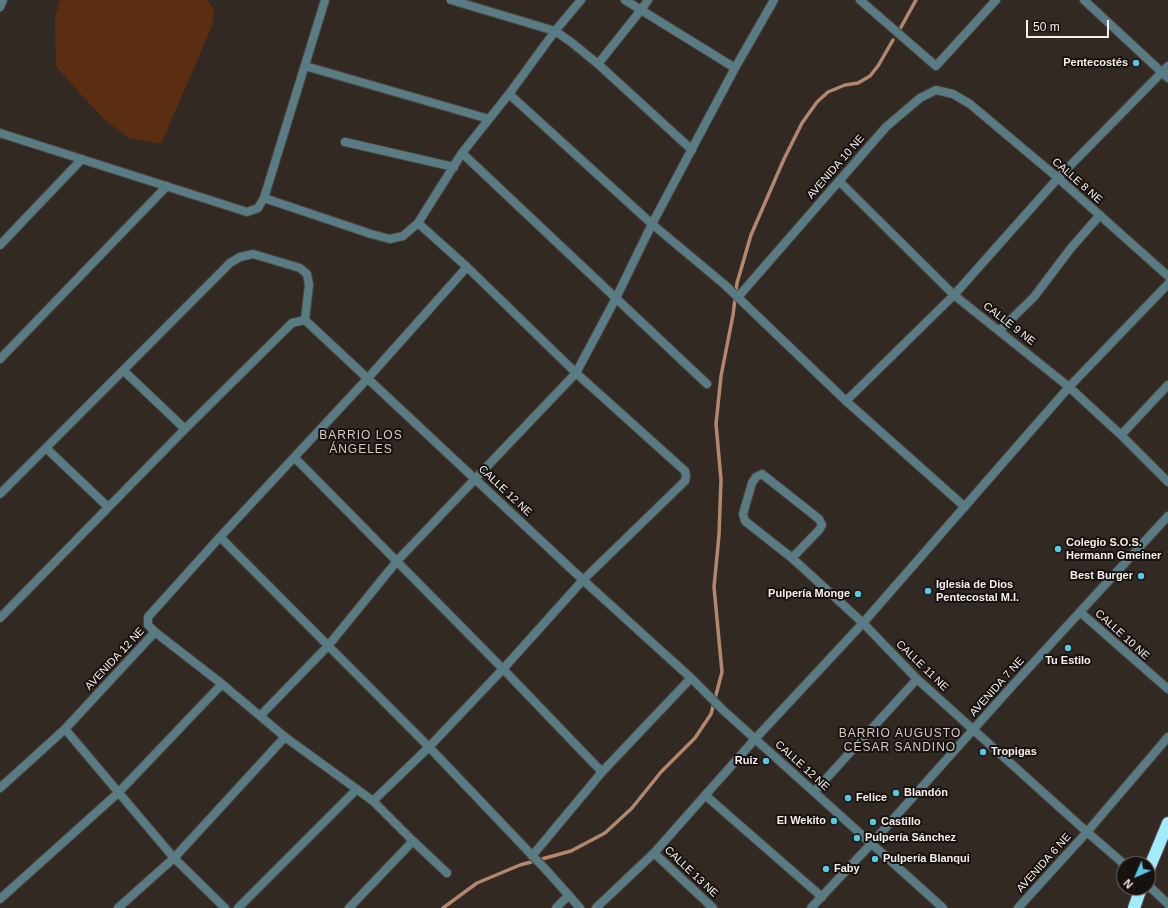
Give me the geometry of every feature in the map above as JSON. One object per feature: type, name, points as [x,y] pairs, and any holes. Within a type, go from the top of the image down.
[{"type":"highway","points":[[1154,856],[1168,823]]},
{"type":"highway","points":[[1134,908],[1138,896]]},
{"type":"street","points":[[0,7],[3,0]]},
{"type":"street","points":[[0,133],[247,212],[258,208],[264,198],[325,0]]},
{"type":"street","points":[[451,0],[555,31],[598,64],[692,150]]},
{"type":"street","points":[[264,198],[371,234],[390,239],[403,236],[418,222],[462,153],[509,94],[555,31],[581,0]]},
{"type":"street","points":[[625,0],[735,68]]},
{"type":"street","points":[[598,64],[648,0]]},
{"type":"street","points":[[260,716],[328,646],[397,561],[576,373],[616,298],[652,224],[735,68],[774,0]]},
{"type":"street","points":[[860,0],[936,66],[996,0]]},
{"type":"street","points":[[1084,0],[1168,78]]},
{"type":"street","points":[[305,66],[489,119]]},
{"type":"street","points":[[846,401],[954,295],[1058,178],[1168,66]]},
{"type":"street","name":"AVENIDA 10 NE","points":[[738,297],[886,126],[920,98],[936,90],[953,94],[970,104]]},
{"type":"street","points":[[509,94],[652,224],[725,285],[846,401],[965,507]]},
{"type":"street","name":"CALLE 8 NE","points":[[970,104],[1058,178],[1168,276]]},
{"type":"street","points":[[345,142],[454,166]]},
{"type":"street","points":[[462,153],[707,384]]},
{"type":"street","points":[[0,245],[82,159]]},
{"type":"street","name":"CALLE 9 NE","points":[[838,181],[954,295],[1069,387],[1121,435],[1168,482]]},
{"type":"street","points":[[0,359],[168,186]]},
{"type":"street","points":[[999,331],[1034,297],[1071,248],[1100,215]]},
{"type":"street","points":[[373,801],[429,747],[584,580],[685,481],[686,476],[685,472],[576,373],[467,267],[418,222]]},
{"type":"street","points":[[0,494],[230,263],[240,257],[253,254],[300,268],[307,274],[309,285],[305,320],[292,323],[185,429],[0,618]]},
{"type":"street","name":"AVENIDA 12 NE","points":[[0,788],[65,729],[155,632],[148,625],[148,617],[220,537],[368,378],[467,267]]},
{"type":"street","points":[[596,908],[654,853],[755,739],[863,622],[1069,387],[1168,284]]},
{"type":"street","name":"CALLE 12 NE","points":[[305,320],[584,580],[692,678],[724,711],[943,908]]},
{"type":"street","points":[[124,371],[185,429]]},
{"type":"street","points":[[1121,435],[1168,385]]},
{"type":"street","points":[[46,448],[108,507]]},
{"type":"street","points":[[295,458],[503,669],[602,772]]},
{"type":"street","name":"CALLE 11 NE","points":[[792,558],[822,525],[819,519],[762,474],[756,477],[752,483],[743,514],[745,521],[792,558],[863,622],[918,678],[1116,857]]},
{"type":"street","name":"AVENIDA 7 NE","points":[[812,908],[1168,516]]},
{"type":"street","points":[[220,537],[429,747],[534,857],[580,908]]},
{"type":"street","name":"CALLE 10 NE","points":[[1080,612],[1168,689]]},
{"type":"street","points":[[155,632],[222,684],[285,737],[373,801],[447,873]]},
{"type":"street","points":[[534,857],[602,772],[692,678]]},
{"type":"street","points":[[814,792],[918,678]]},
{"type":"street","points":[[0,899],[118,793],[222,684]]},
{"type":"street","points":[[65,729],[174,858],[225,908]]},
{"type":"street","points":[[118,908],[174,858],[285,737]]},
{"type":"street","name":"AVENIDA 6 NE","points":[[1018,908],[1087,832],[1168,737]]},
{"type":"street","points":[[238,908],[357,789]]},
{"type":"street","points":[[705,795],[822,897]]},
{"type":"street","points":[[349,908],[413,841]]},
{"type":"street","name":"CALLE 13 NE","points":[[654,853],[713,908]]},
{"type":"street","points":[[1156,893],[1168,904]]},
{"type":"street","points":[[556,908],[568,895]]},
{"type":"shaded area","points":[[60,0],[207,0],[214,9],[212,26],[161,144],[129,138],[104,119],[56,66],[55,19]]},
{"type":"waterway","points":[[900,29],[916,0]]},
{"type":"waterway","points":[[443,908],[477,883],[520,865],[571,851],[605,833],[632,808],[661,772],[695,738],[711,714],[722,672],[714,587],[719,535],[721,480],[716,424],[721,376],[733,315],[737,283],[751,235],[784,159],[802,123],[817,102],[828,92],[845,85],[858,83],[870,76],[878,66],[893,40]]},
{"type":"place","name":"Pentecostés","points":[[1136,63]]},
{"type":"place","name":"Colegio S.O.S. Hermann Gmeiner","points":[[1058,549]]},
{"type":"place","name":"Best Burger","points":[[1141,576]]},
{"type":"place","name":"Iglesia de Dios Pentecostal M.I.","points":[[928,591]]},
{"type":"place","name":"Pulpería Monge","points":[[858,594]]},
{"type":"place","name":"Tu Estilo","points":[[1068,648]]},
{"type":"place","name":"Tropigas","points":[[983,752]]},
{"type":"place","name":"Ruiz","points":[[766,761]]},
{"type":"place","name":"Blandón","points":[[896,793]]},
{"type":"place","name":"Felice","points":[[848,798]]},
{"type":"place","name":"El Wekito","points":[[834,821]]},
{"type":"place","name":"Castillo","points":[[873,822]]},
{"type":"place","name":"Pulpería Sánchez","points":[[857,838]]},
{"type":"place","name":"Pulpería Blanqui","points":[[875,859]]},
{"type":"place","name":"Faby","points":[[826,869]]},
{"type":"district","name":"BARRIO LOS ÁNGELES","points":[[361,443]]},
{"type":"district","name":"BARRIO AUGUSTO CÉSAR SANDINO","points":[[900,741]]}]
